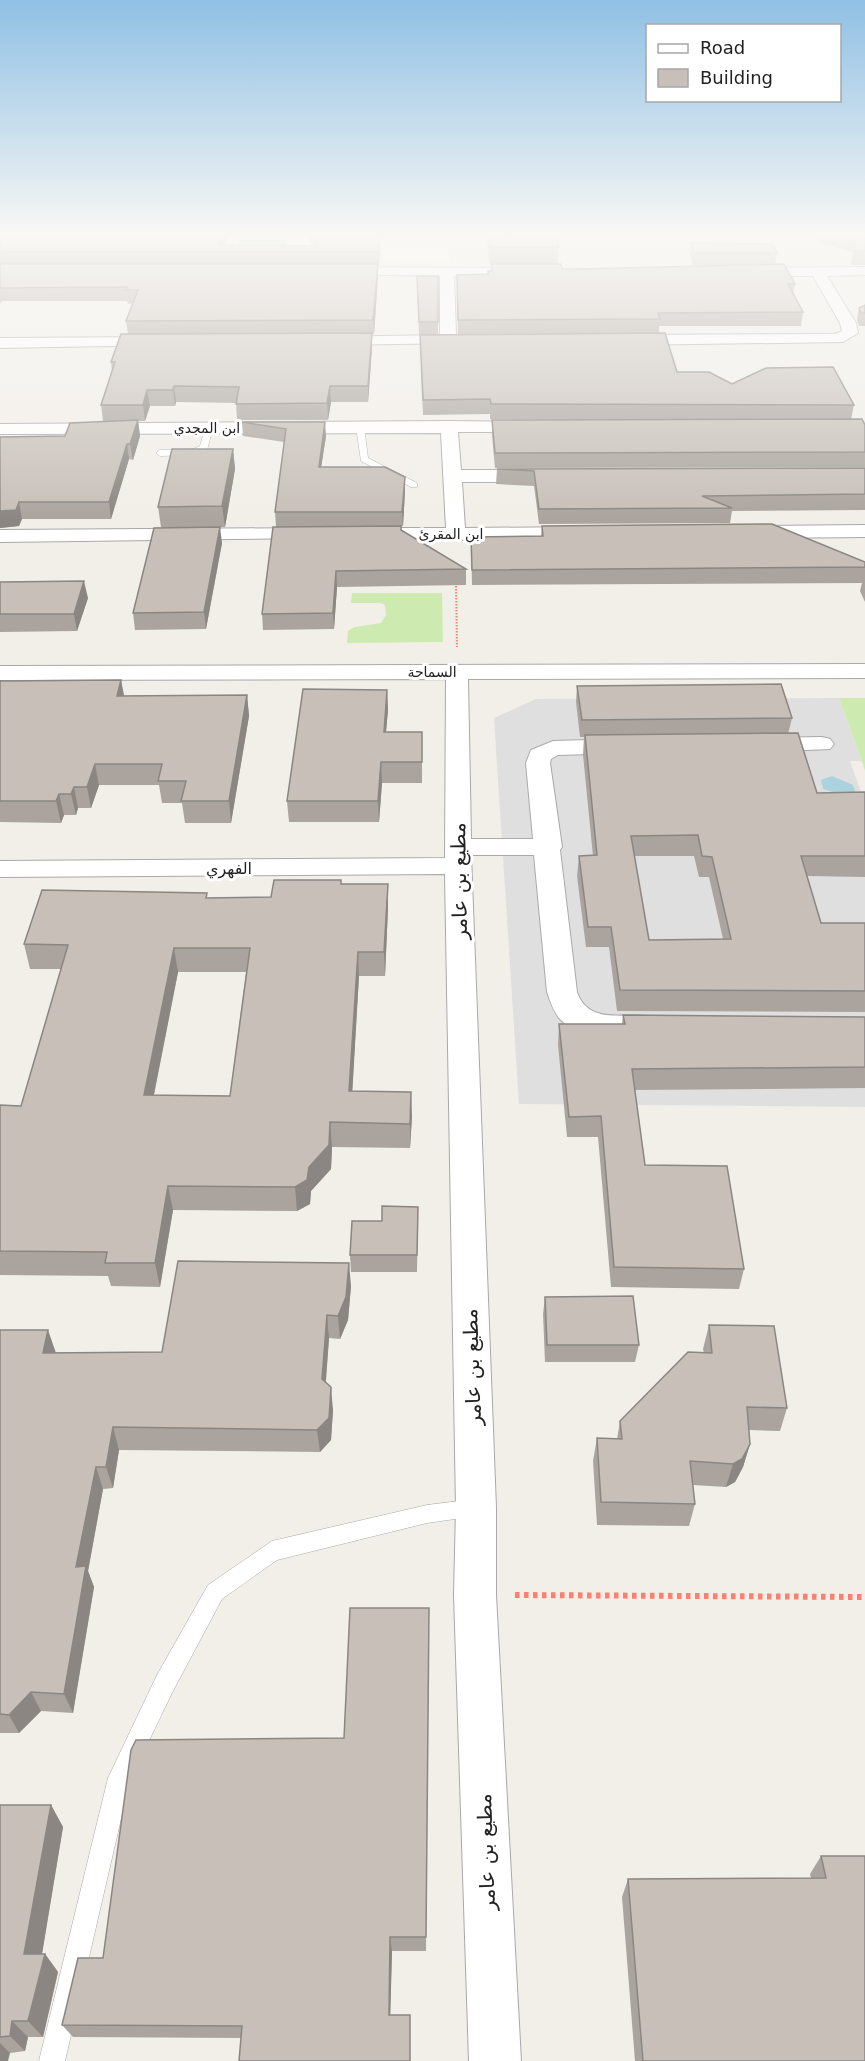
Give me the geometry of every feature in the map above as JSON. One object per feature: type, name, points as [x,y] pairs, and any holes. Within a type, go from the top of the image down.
[{"type":"street","points":[[448,329],[448,339]]},
{"type":"street","points":[[615,340],[838,339],[850,333],[849,329]]},
{"type":"street","points":[[319,340],[472,340]]},
{"type":"street","points":[[0,343],[177,342]]},
{"type":"street","points":[[449,426],[456,534]]},
{"type":"street","name":"ابن المجدي","points":[[0,429],[556,427]]},
{"type":"street","points":[[454,476],[555,476]]},
{"type":"street","points":[[736,532],[865,531]]},
{"type":"street","name":"ابن المقرئ","points":[[0,536],[608,533]]},
{"type":"street","name":"السماحة","points":[[0,673],[865,671]]},
{"type":"street","name":"مطيع بن عامر","points":[[457,672],[458,856],[476,1508],[475,1594],[495,2061]]},
{"type":"street","points":[[738,745],[822,744]]},
{"type":"street","points":[[655,746],[553,748],[540,755],[538,763],[549,847],[562,992],[569,1009],[581,1018],[598,1023],[676,1024]]},
{"type":"street","name":"الفهري","points":[[0,869],[458,856],[549,847]]},
{"type":"lane","points":[[360,427],[364,459],[414,485]]},
{"type":"lane","points":[[160,453],[194,452],[204,448],[209,428]]},
{"type":"lane","points":[[52,2061],[119,1778],[165,1683],[215,1593],[272,1551],[427,1514],[476,1508]]},
{"type":"path","points":[[456,534],[457,672]]},
{"type":"path","points":[[475,1594],[865,1597]]},
{"type":"shaded area","points":[[839,698],[862,761],[850,761],[865,803],[865,1107],[519,1104],[494,718],[536,699]]},
{"type":"green space","points":[[352,593],[442,593],[443,642],[347,643],[348,631],[355,627],[381,623],[386,615],[385,605],[381,603],[351,603]]},
{"type":"green space","points":[[839,698],[865,698],[865,771],[862,761]]},
{"type":"water","points":[[832,776],[853,785],[858,800],[823,789],[821,780]]},
{"type":"building","points":[[372,333],[368,386],[330,386],[327,403],[236,404],[239,387],[174,386],[173,390],[147,390],[143,405],[101,405],[115,362],[111,362],[121,334]]},
{"type":"building","points":[[665,333],[677,372],[709,372],[732,384],[766,368],[833,367],[854,405],[491,404],[490,399],[423,400],[420,335]]},
{"type":"building","points":[[862,419],[865,425],[865,452],[495,453],[492,420]]},
{"type":"building","points":[[138,420],[130,444],[127,444],[109,502],[19,502],[16,510],[0,511],[0,437],[65,436],[70,423]]},
{"type":"building","points":[[242,422],[325,422],[319,467],[385,467],[405,477],[402,512],[275,512],[286,429]]},
{"type":"building","points":[[172,449],[233,449],[222,506],[158,507]]},
{"type":"building","points":[[865,468],[865,494],[702,496],[732,508],[539,509],[534,471],[497,469]]},
{"type":"building","points":[[772,524],[865,562],[865,567],[472,570],[471,537],[543,536],[542,526]]},
{"type":"building","points":[[401,526],[401,530],[466,569],[336,571],[333,613],[262,614],[273,527]]},
{"type":"building","points":[[220,527],[204,612],[133,613],[154,528]]},
{"type":"building","points":[[84,581],[74,614],[0,614],[0,582]]},
{"type":"building","points":[[121,680],[117,696],[247,695],[229,801],[181,801],[186,781],[158,781],[162,764],[95,764],[87,787],[74,787],[71,794],[59,794],[56,801],[0,801],[0,681]]},
{"type":"building","points":[[781,684],[792,718],[582,720],[577,686]]},
{"type":"building","points":[[303,689],[387,690],[384,732],[422,732],[422,762],[381,762],[378,801],[287,801]]},
{"type":"building","points":[[798,733],[817,793],[865,792],[865,856],[801,856],[821,923],[865,923],[865,991],[620,990],[611,927],[588,927],[579,856],[597,855],[585,735]],"holes":[[[698,835],[702,856],[712,857],[731,939],[649,940],[631,836]]]},
{"type":"building","points":[[274,880],[341,880],[341,884],[388,884],[384,952],[358,952],[349,1091],[411,1092],[410,1124],[330,1122],[329,1145],[309,1167],[307,1180],[295,1187],[168,1186],[155,1263],[105,1263],[107,1252],[0,1251],[0,1105],[21,1106],[68,945],[24,944],[42,890],[207,893],[206,898],[271,897]],"holes":[[[174,948],[250,948],[230,1096],[144,1095]]]},
{"type":"building","points":[[623,1015],[865,1017],[865,1067],[632,1069],[645,1165],[727,1166],[744,1269],[614,1267],[601,1116],[569,1117],[559,1024],[625,1024]]},
{"type":"building","points":[[382,1206],[418,1207],[417,1255],[350,1255],[352,1221],[382,1221]]},
{"type":"building","points":[[178,1261],[349,1263],[346,1297],[338,1316],[327,1315],[322,1379],[331,1387],[329,1418],[317,1430],[113,1427],[106,1467],[96,1467],[76,1567],[86,1566],[64,1694],[31,1692],[9,1715],[0,1714],[0,1330],[48,1330],[43,1353],[162,1352]]},
{"type":"building","points":[[633,1296],[639,1345],[547,1345],[545,1297]]},
{"type":"building","points":[[709,1325],[774,1326],[787,1408],[747,1407],[750,1444],[742,1459],[733,1464],[690,1461],[695,1504],[601,1502],[597,1438],[622,1439],[620,1421],[688,1352],[712,1353]]},
{"type":"building","points":[[350,1608],[429,1608],[426,1937],[390,1937],[389,2015],[410,2015],[410,2061],[239,2061],[242,2026],[62,2025],[78,1958],[103,1958],[131,1750],[136,1740],[344,1738]]},
{"type":"building","points":[[0,1805],[51,1805],[24,1954],[45,1954],[28,2021],[12,2021],[10,2036],[0,2037]]},
{"type":"building","points":[[821,1856],[865,1856],[865,2061],[643,2061],[628,1879],[826,1878]]}]
